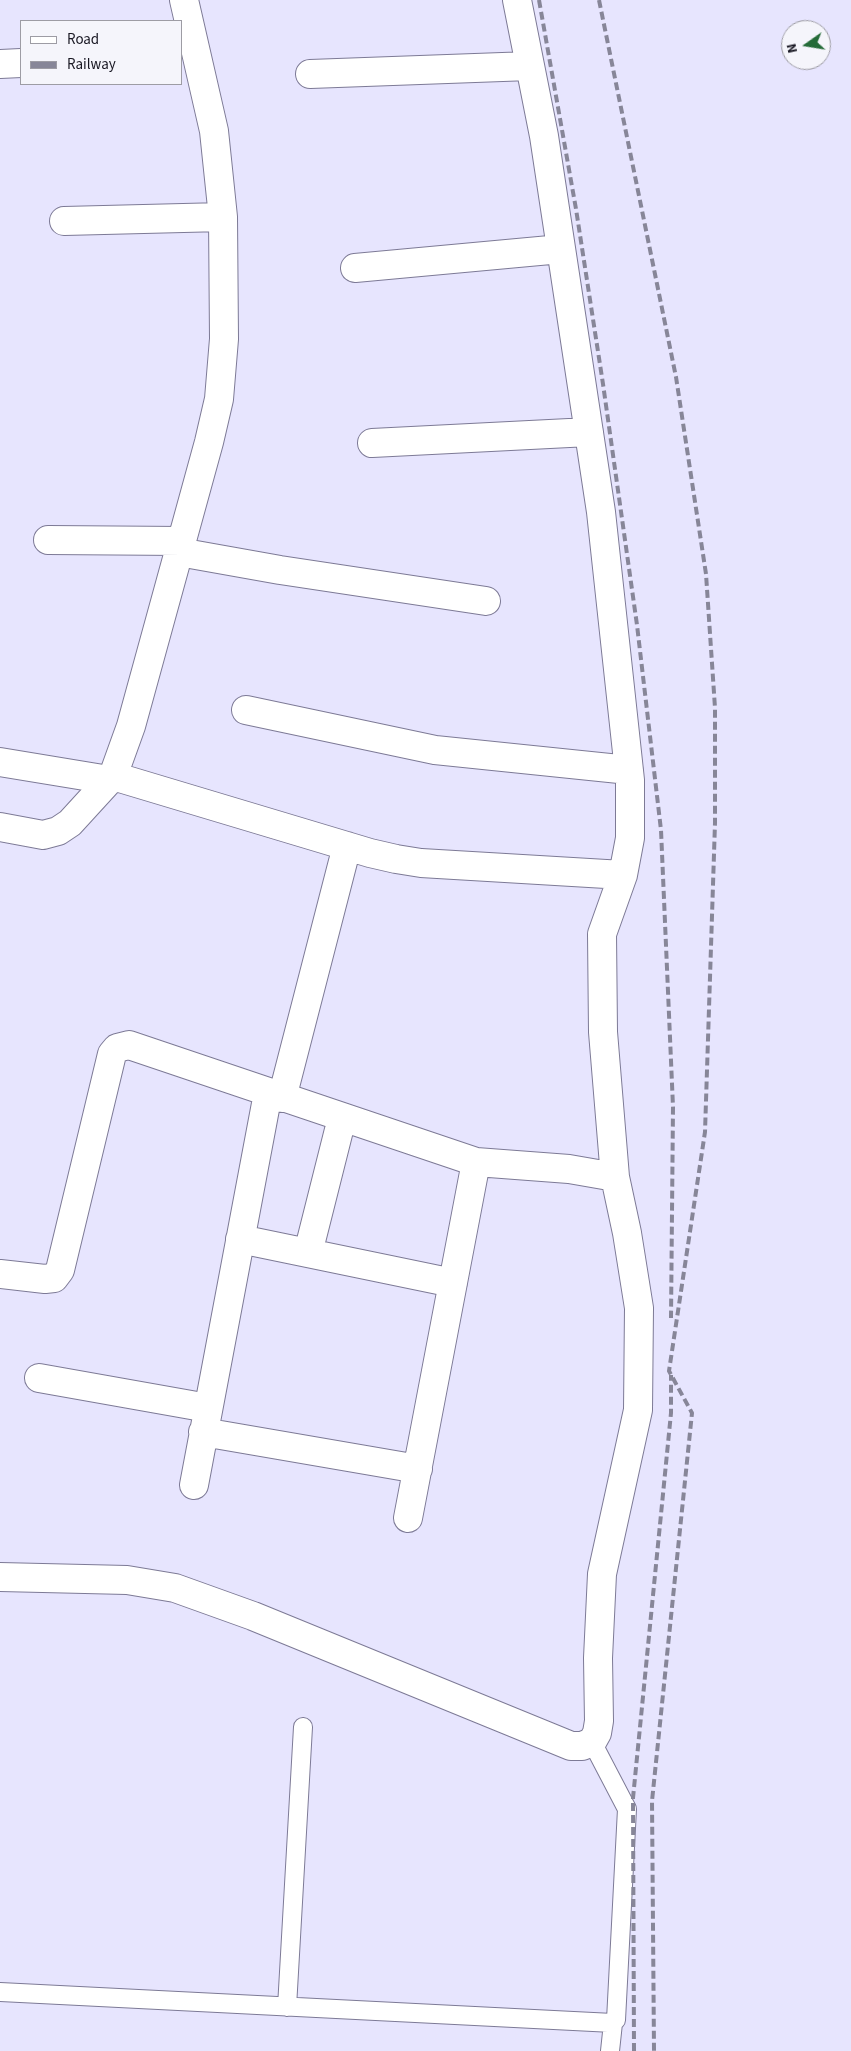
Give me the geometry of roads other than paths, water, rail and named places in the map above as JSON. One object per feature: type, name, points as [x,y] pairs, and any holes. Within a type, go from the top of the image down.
[{"type":"street","points":[[0,828],[43,835],[58,831],[70,822],[111,778],[131,726],[181,547],[219,399],[224,339],[223,217],[214,131],[189,57],[184,0]]},
{"type":"street","points":[[0,1577],[127,1580],[175,1588],[262,1620],[571,1746],[582,1746],[592,1742],[597,1734],[599,1721],[598,1658],[602,1574],[638,1410],[639,1308],[627,1233],[615,1177],[603,1032],[602,934],[623,875],[630,838],[629,770],[601,512],[544,136],[517,0]]},
{"type":"street","points":[[0,64],[20,63]]},
{"type":"street","points":[[310,74],[530,66]]},
{"type":"street","points":[[64,221],[223,217]]},
{"type":"street","points":[[355,268],[561,249]]},
{"type":"street","points":[[372,443],[589,432]]},
{"type":"street","points":[[48,540],[181,547],[280,570],[486,601]]},
{"type":"street","points":[[246,710],[435,750],[629,770]]},
{"type":"street","points":[[0,762],[111,778],[387,857],[421,863],[623,875]]},
{"type":"street","points":[[194,1485],[240,1239],[275,1096],[347,846]]},
{"type":"street","points":[[0,1274],[45,1279],[54,1278],[60,1270],[112,1054],[117,1048],[129,1045],[275,1096],[476,1162],[570,1169],[615,1177]]},
{"type":"street","points":[[308,1253],[342,1118]]},
{"type":"street","points":[[408,1518],[476,1162]]},
{"type":"street","points":[[240,1239],[453,1284]]},
{"type":"street","points":[[39,1378],[206,1420],[418,1469]]},
{"type":"lane","points":[[286,2007],[303,1727]]},
{"type":"lane","points":[[592,1742],[627,1809],[616,2020],[613,2023],[610,2051]]},
{"type":"lane","points":[[0,1992],[613,2023]]},
{"type":"railway","points":[[539,0],[576,209],[603,384],[637,625],[661,830],[673,1107],[671,1318]]},
{"type":"railway","points":[[599,0],[676,377],[706,574],[715,708],[715,823],[705,1132],[669,1371],[692,1413],[652,1801],[654,2051]]},
{"type":"railway","points":[[634,2051],[633,1798],[671,1413],[671,1375]]}]
